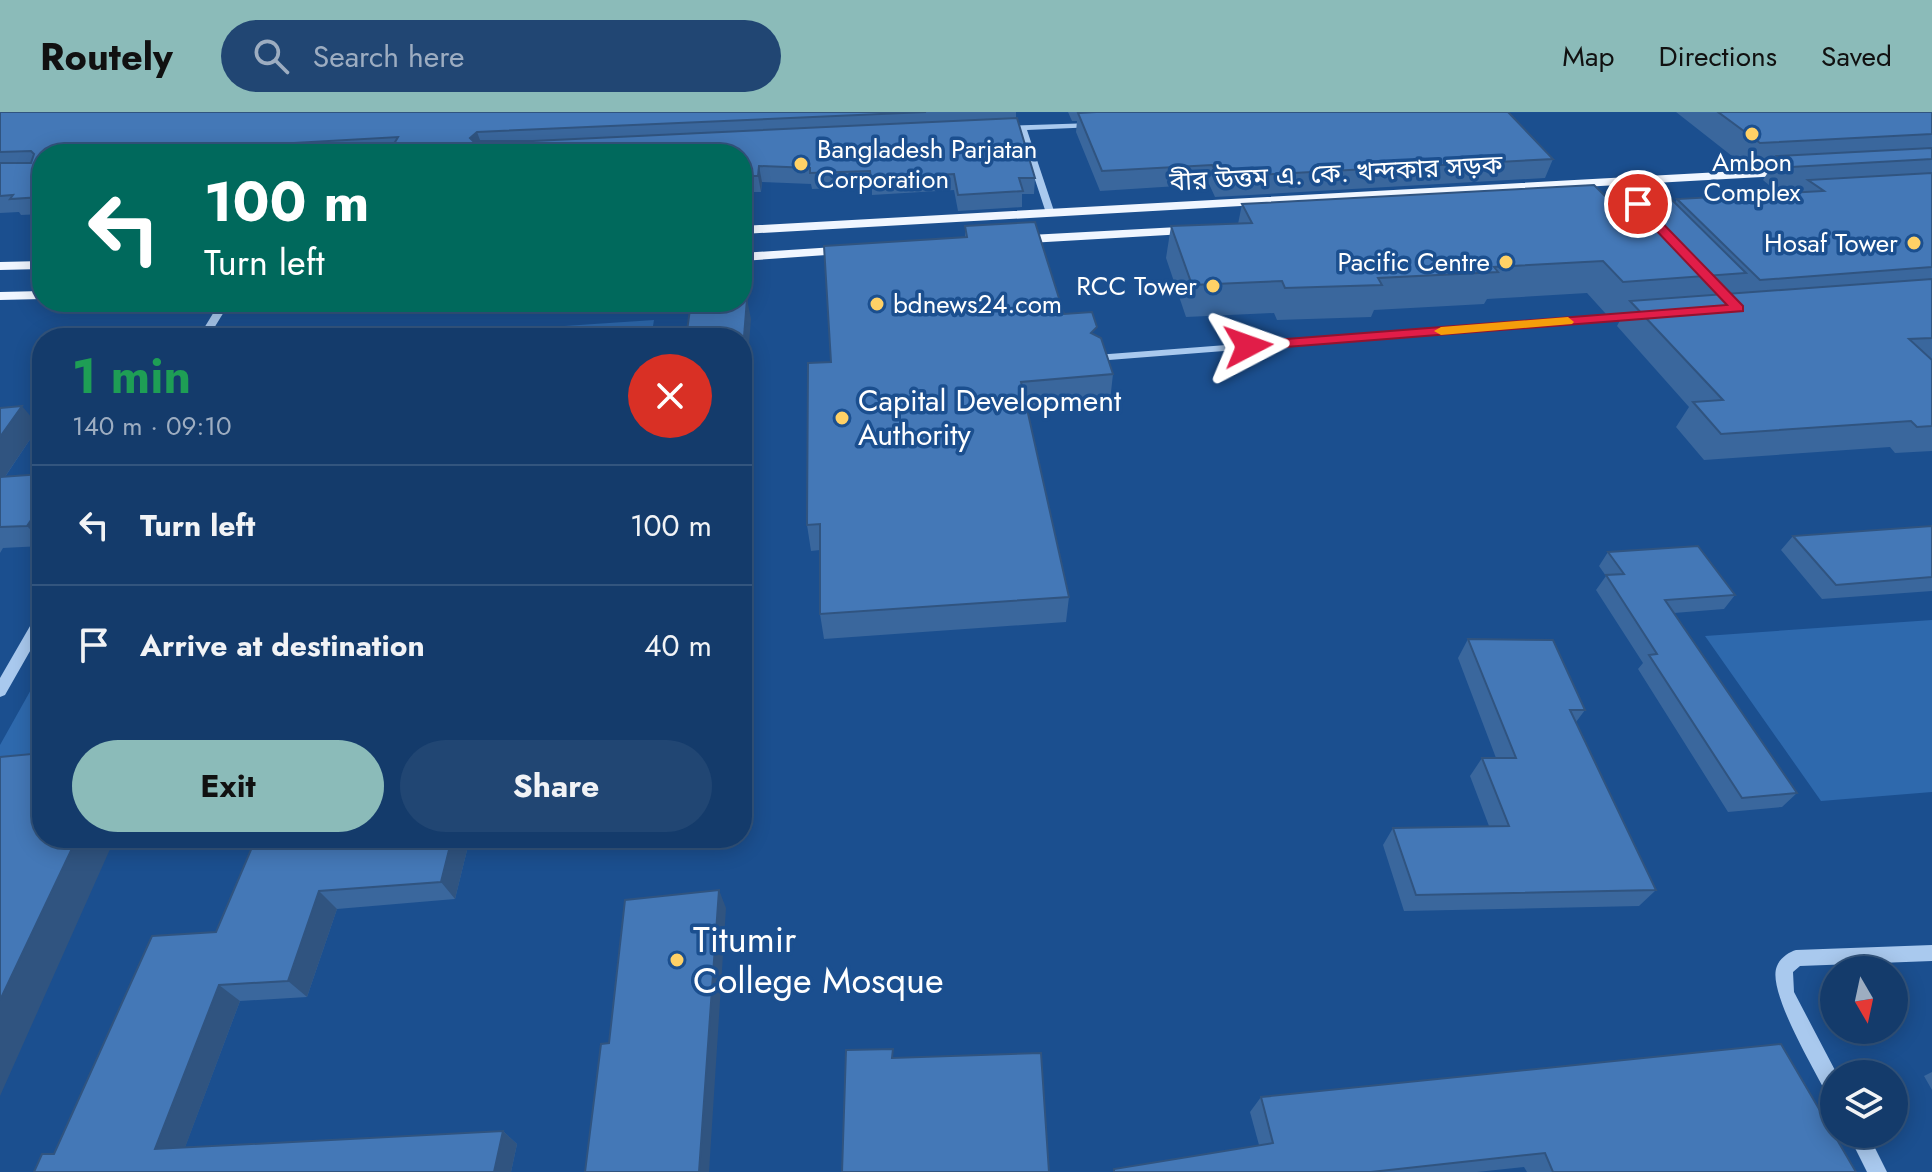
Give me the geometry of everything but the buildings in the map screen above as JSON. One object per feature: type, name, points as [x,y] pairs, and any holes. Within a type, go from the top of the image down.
[{"type":"main road","name":"বীর উত্তম এ. কে. খন্দকার সড়ক","points":[[752,229],[1806,171]]},
{"type":"main road","name":"বীর উত্তম এ. কে. খন্দকার সড়ক","points":[[996,241],[1215,228]]},
{"type":"main road","points":[[752,256],[871,249]]},
{"type":"main road","points":[[0,266],[32,265]]},
{"type":"main road","points":[[0,296],[32,295]]},
{"type":"street","points":[[990,129],[1100,124]]},
{"type":"street","points":[[1022,128],[1050,214]]},
{"type":"street","points":[[1096,358],[1659,314]]},
{"type":"street","points":[[0,691],[32,635]]},
{"type":"street","points":[[1820,1061],[1785,993],[1784,969],[1796,958],[1932,953]]},
{"type":"street","points":[[1865,1148],[1877,1172]]},
{"type":"shaded area","points":[[654,320],[653,328],[534,328]]},
{"type":"shaded area","points":[[1932,620],[1932,792],[1821,801],[1705,636]]},
{"type":"shaded area","points":[[32,688],[32,767],[0,770],[0,745]]},
{"type":"slow traffic","points":[[1441,331],[1568,322]]},
{"type":"place","name":"Ambon Complex","points":[[1752,134]]},
{"type":"place","name":"Bangladesh Parjatan Corporation","points":[[801,164]]},
{"type":"place","name":"Hosaf Tower","points":[[1914,243]]},
{"type":"place","name":"Pacific Centre","points":[[1506,262]]},
{"type":"place","name":"RCC Tower","points":[[1213,286]]},
{"type":"place","name":"bdnews24.com","points":[[877,304]]},
{"type":"place","name":"Capital Development Authority","points":[[842,418]]},
{"type":"place","name":"Titumir College Mosque","points":[[677,960]]},
{"type":"route","points":[[1248,346],[1738,308],[1638,204]]}]
